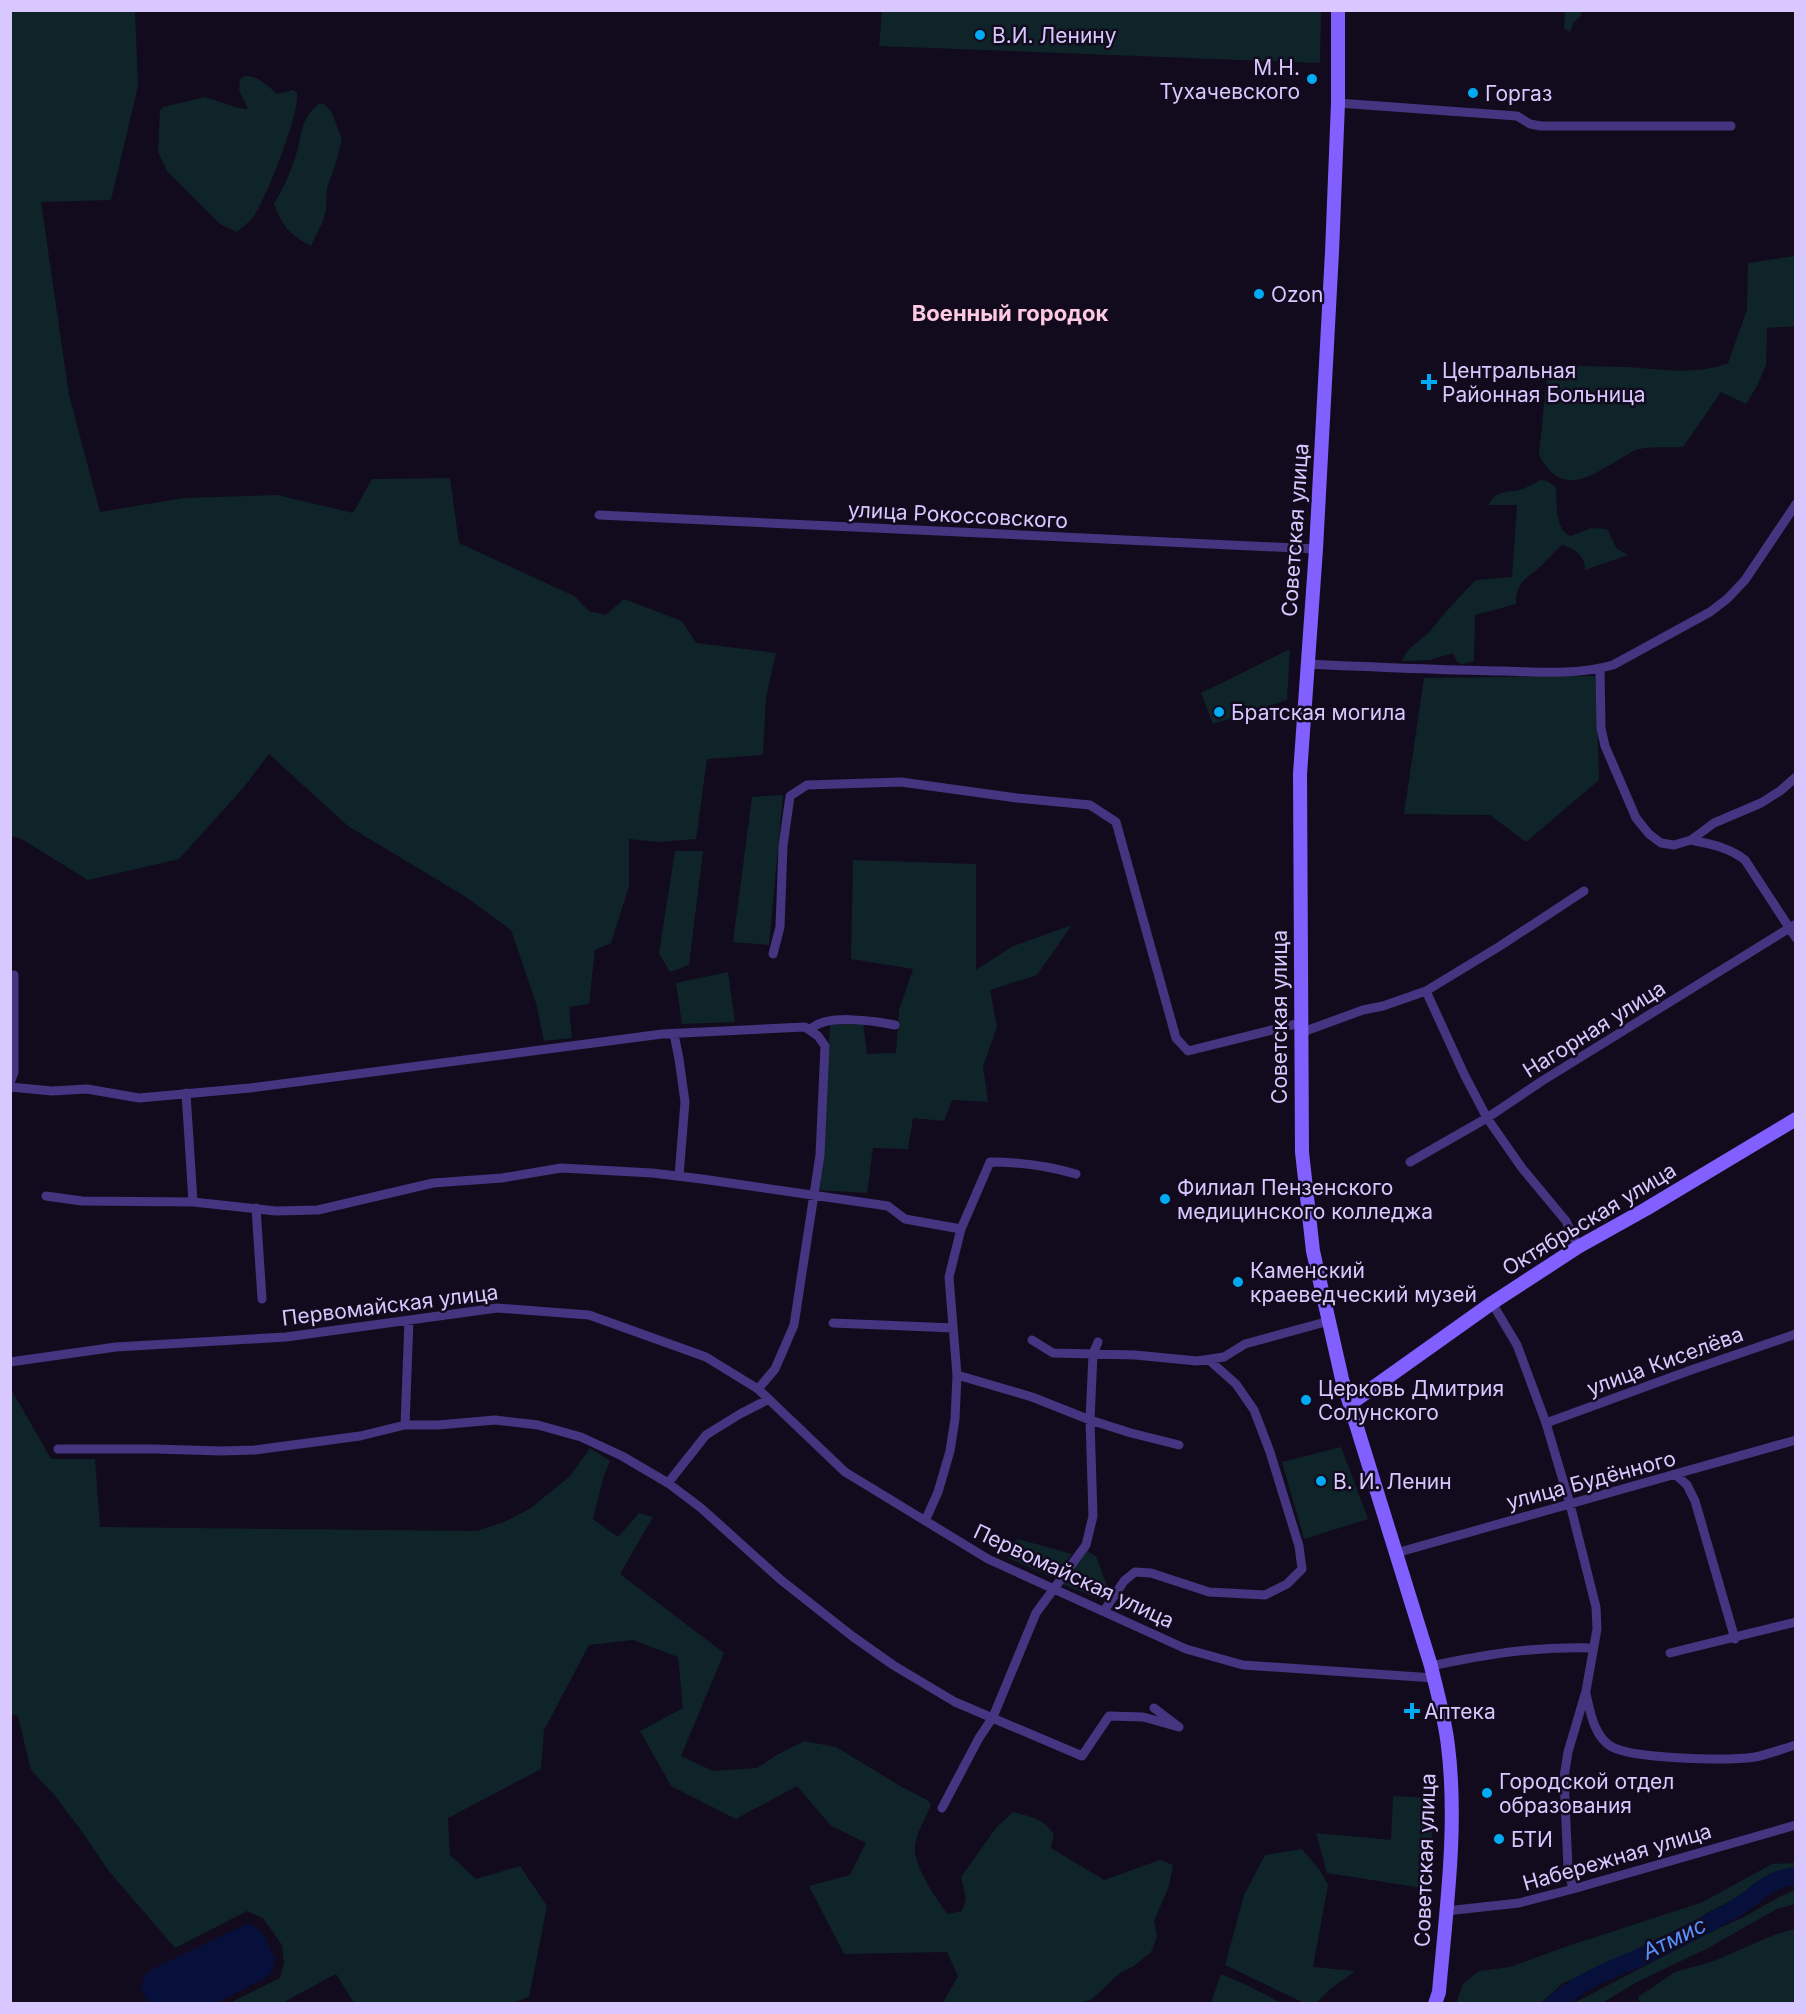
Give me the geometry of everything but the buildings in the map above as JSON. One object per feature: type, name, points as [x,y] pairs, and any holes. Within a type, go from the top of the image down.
[{"type":"main road","name":"Советская улица","points":[[1338,10],[1338,104],[1316,549],[1300,774],[1302,1152],[1309,1228],[1329,1321],[1350,1404],[1432,1672],[1448,1746],[1451,1792],[1450,1860],[1436,2004]]},
{"type":"main road","name":"Октябрьская улица","points":[[1350,1404],[1492,1303],[1578,1247],[1796,1119]]},
{"type":"street","points":[[1338,104],[1517,116],[1530,124],[1541,126],[1731,126]]},
{"type":"street","points":[[1307,664],[1451,671],[1564,672],[1600,669],[1613,665],[1710,612],[1727,599],[1745,580],[1796,504]]},
{"type":"street","name":"улица Рокоссовского","points":[[598,515],[1316,549]]},
{"type":"street","points":[[1600,669],[1601,728],[1605,746],[1636,818],[1649,834],[1661,843],[1674,845],[1691,840],[1714,823],[1761,803],[1796,777]]},
{"type":"street","points":[[773,954],[780,927],[783,846],[790,796],[807,785],[901,782],[1017,798],[1090,805],[1116,822],[1176,1038],[1188,1051],[1300,1028],[1383,1006],[1426,991],[1584,891]]},
{"type":"street","points":[[1691,840],[1726,848],[1745,860],[1793,926],[1796,938]]},
{"type":"street","name":"Нагорная улица","points":[[1410,1162],[1487,1118],[1542,1081],[1793,926]]},
{"type":"street","points":[[14,975],[14,1072],[10,1085],[52,1091],[87,1089],[139,1098],[250,1088],[674,1034],[805,1027],[818,1036],[825,1046],[820,1155],[794,1325],[775,1369],[758,1389]]},
{"type":"street","points":[[1426,991],[1487,1118],[1522,1168],[1566,1221],[1578,1247]]},
{"type":"street","points":[[810,1030],[814,1025],[843,1020],[872,1020],[895,1025]]},
{"type":"street","points":[[674,1034],[680,1059],[685,1102],[679,1176]]},
{"type":"street","points":[[186,1093],[193,1202]]},
{"type":"street","points":[[925,1521],[938,1492],[950,1450],[955,1419],[957,1376],[949,1277],[961,1229],[990,1162],[1010,1162],[1053,1168],[1076,1174]]},
{"type":"street","points":[[46,1196],[82,1201],[193,1202],[276,1211],[318,1210],[434,1183],[502,1178],[561,1168],[679,1176],[888,1206],[905,1219],[961,1229]]},
{"type":"street","points":[[256,1208],[262,1299]]},
{"type":"street","points":[[1492,1303],[1517,1345],[1546,1423],[1570,1504],[1596,1607],[1597,1629],[1586,1691],[1564,1777],[1568,1868],[1573,1890]]},
{"type":"street","name":"Первомайская улица","points":[[10,1362],[116,1347],[286,1337],[497,1308],[590,1315],[706,1357],[758,1389],[845,1472],[925,1521],[988,1559],[1186,1649],[1243,1665],[1432,1672],[1500,1652],[1555,1647],[1593,1648]]},
{"type":"street","points":[[405,1425],[410,1320]]},
{"type":"street","points":[[1032,1340],[1053,1353],[1197,1361],[1224,1357],[1245,1344],[1329,1321]]},
{"type":"street","points":[[833,1323],[953,1328]]},
{"type":"street","name":"улица Киселёва","points":[[1546,1423],[1796,1334]]},
{"type":"street","points":[[942,1808],[979,1738],[993,1717],[1036,1613],[1086,1545],[1093,1516],[1090,1420],[1093,1354],[1098,1341]]},
{"type":"street","points":[[1104,1611],[1124,1581],[1135,1572],[1151,1573],[1209,1592],[1264,1595],[1287,1584],[1302,1569],[1299,1545],[1270,1452],[1254,1410],[1236,1384],[1209,1360]]},
{"type":"street","points":[[957,1376],[1032,1397],[1131,1433],[1179,1445]]},
{"type":"street","points":[[668,1483],[706,1435],[769,1399]]},
{"type":"street","points":[[58,1449],[255,1450],[360,1436],[405,1425],[438,1425],[495,1420],[538,1425],[581,1437],[622,1456],[668,1483],[701,1508],[781,1580],[852,1636],[893,1665],[955,1702],[1082,1756],[1109,1716],[1143,1718],[1179,1727],[1154,1708]]},
{"type":"street","name":"улица Будённого","points":[[1396,1553],[1796,1440]]},
{"type":"street","points":[[1676,1475],[1687,1485],[1695,1502],[1735,1639]]},
{"type":"street","points":[[1670,1653],[1735,1639],[1796,1622]]},
{"type":"street","points":[[1586,1691],[1591,1717],[1601,1738],[1612,1747],[1634,1753],[1684,1758],[1729,1759],[1756,1756],[1796,1745]]},
{"type":"street","name":"Набережная улица","points":[[1446,1911],[1519,1903],[1573,1890],[1796,1825]]},
{"type":"green space","points":[[10,11],[135,11],[138,86],[111,200],[41,202],[69,395],[100,512],[184,498],[277,495],[353,513],[372,479],[450,478],[459,543],[574,596],[589,611],[606,615],[624,599],[682,621],[696,643],[776,653],[766,697],[763,755],[707,759],[696,839],[659,842],[629,839],[629,886],[611,943],[595,950],[589,1004],[569,1007],[572,1038],[544,1041],[536,1003],[511,930],[466,897],[348,826],[269,754],[244,787],[179,859],[88,880],[20,838],[11,836]]},
{"type":"green space","points":[[882,11],[1321,11],[1320,63],[879,46]]},
{"type":"green space","points":[[1565,11],[1582,11],[1570,32],[1564,28]]},
{"type":"green space","points":[[245,76],[258,79],[277,94],[293,90],[297,93],[288,137],[260,206],[254,216],[237,232],[220,224],[167,171],[158,152],[160,111],[163,107],[205,97],[248,109],[239,90],[240,79]]},
{"type":"green space","points":[[320,103],[332,113],[342,139],[327,187],[323,221],[311,246],[297,238],[288,229],[280,219],[274,204],[292,167],[304,122]]},
{"type":"green space","points":[[1795,256],[1795,326],[1767,328],[1766,365],[1746,404],[1721,392],[1683,447],[1636,450],[1585,478],[1572,480],[1560,478],[1549,470],[1539,455],[1548,366],[1691,371],[1728,363],[1747,310],[1748,263]]},
{"type":"green space","points":[[1541,480],[1556,487],[1559,522],[1566,533],[1571,536],[1591,528],[1607,529],[1617,549],[1628,555],[1585,570],[1584,561],[1578,553],[1562,545],[1523,581],[1516,597],[1516,604],[1475,615],[1474,661],[1462,664],[1457,662],[1453,653],[1430,660],[1402,661],[1411,648],[1431,630],[1476,580],[1512,577],[1517,505],[1489,505],[1491,500],[1499,494],[1523,489]]},
{"type":"green space","points":[[1290,649],[1287,700],[1213,724],[1201,693]]},
{"type":"green space","points":[[1596,676],[1599,780],[1526,842],[1490,815],[1404,814],[1424,678]]},
{"type":"green space","points":[[783,795],[769,945],[733,942],[752,797]]},
{"type":"green space","points":[[675,851],[703,851],[689,965],[670,972],[659,953]]},
{"type":"green space","points":[[853,860],[976,864],[976,970],[1013,946],[1072,925],[1037,975],[990,990],[997,1027],[983,1066],[988,1102],[952,1100],[944,1121],[913,1118],[908,1149],[873,1148],[867,1193],[820,1190],[830,1025],[863,1023],[867,1054],[896,1053],[899,1010],[913,969],[851,959]]},
{"type":"green space","points":[[728,972],[735,1022],[682,1024],[676,983]]},
{"type":"green space","points":[[11,1389],[51,1459],[95,1459],[100,1527],[477,1531],[504,1522],[531,1508],[570,1476],[590,1448],[610,1461],[603,1478],[593,1519],[618,1537],[639,1513],[653,1517],[620,1574],[724,1653],[681,1756],[713,1771],[757,1768],[804,1741],[836,1747],[927,1800],[931,1805],[917,1836],[915,1853],[926,1882],[948,1914],[962,1911],[966,1899],[961,1877],[996,1828],[1013,1812],[1031,1817],[1046,1825],[1054,1834],[1051,1848],[1104,1880],[1160,1860],[1173,1865],[1169,1886],[1154,1921],[1157,1937],[1151,1952],[1134,1966],[1120,1973],[1091,2000],[1071,2004],[943,2003],[958,1976],[947,1952],[844,1954],[809,1886],[850,1875],[866,1843],[831,1826],[797,1786],[736,1819],[671,1786],[640,1731],[683,1708],[678,1657],[633,1640],[589,1645],[544,1730],[541,1769],[448,1818],[450,1855],[476,1879],[520,1866],[547,1906],[529,1997],[510,2004],[354,2003],[336,1974],[282,2003],[230,2003],[280,1978],[284,1963],[282,1945],[263,1918],[247,1911],[175,1948],[108,1870],[56,1797],[31,1770],[18,1716],[11,1714]]},
{"type":"green space","points":[[1341,1447],[1368,1519],[1304,1539],[1282,1462]]},
{"type":"green space","points":[[1018,1539],[1072,1554],[1054,1578],[1008,1558],[1009,1546]]},
{"type":"green space","points":[[1087,1551],[1096,1556],[1110,1594],[1102,1600],[1062,1584]]},
{"type":"green space","points":[[1393,1796],[1434,1798],[1429,1889],[1327,1873],[1316,1833],[1391,1840]]},
{"type":"green space","points":[[1302,1849],[1319,1869],[1328,1885],[1313,1967],[1355,1971],[1329,1990],[1316,2003],[1304,2003],[1225,1965],[1244,1895],[1265,1855]]},
{"type":"green space","points":[[1795,1863],[1795,1873],[1767,1877],[1753,1889],[1707,1913],[1680,1932],[1649,1948],[1563,1983],[1541,2003],[1456,2003],[1463,1984],[1479,1971],[1510,1967],[1703,1902],[1772,1864]]},
{"type":"green space","points":[[1795,1890],[1795,1904],[1777,1909],[1708,1948],[1637,1982],[1602,2003],[1574,2003],[1706,1934]]},
{"type":"green space","points":[[1795,1929],[1795,2003],[1640,2003],[1638,1997],[1675,1972],[1714,1961],[1776,1934]]},
{"type":"green space","points":[[1221,1974],[1251,1987],[1281,2003],[1211,2003]]},
{"type":"shaded area","points":[[246,1924],[261,1932],[275,1959],[271,1973],[265,1978],[216,2003],[149,2003],[141,1989],[144,1976],[149,1971]]},
{"type":"waterway","name":"Атмис","points":[[1554,2004],[1592,1979],[1673,1942],[1724,1915],[1778,1880],[1796,1876]]},
{"type":"place","name":"В.И. Ленину","points":[[980,35]]},
{"type":"place","name":"М.Н. Тухачевского","points":[[1312,79]]},
{"type":"place","name":"Горгаз","points":[[1473,93]]},
{"type":"place","name":"Ozon","points":[[1259,294]]},
{"type":"place","name":"Центральная Районная Больница","points":[[1429,382]]},
{"type":"place","name":"Братская могила","points":[[1219,712]]},
{"type":"place","name":"Филиал Пензенского медицинского колледжа","points":[[1165,1199]]},
{"type":"place","name":"Каменский краеведческий музей","points":[[1238,1282]]},
{"type":"place","name":"Церковь Дмитрия Солунского","points":[[1306,1400]]},
{"type":"place","name":"В. И. Ленин","points":[[1321,1481]]},
{"type":"place","name":"Аптека","points":[[1412,1711]]},
{"type":"place","name":"Городской отдел образования","points":[[1487,1793]]},
{"type":"place","name":"БТИ","points":[[1499,1839]]},
{"type":"district","name":"Военный городок","points":[[1010,313]]}]
